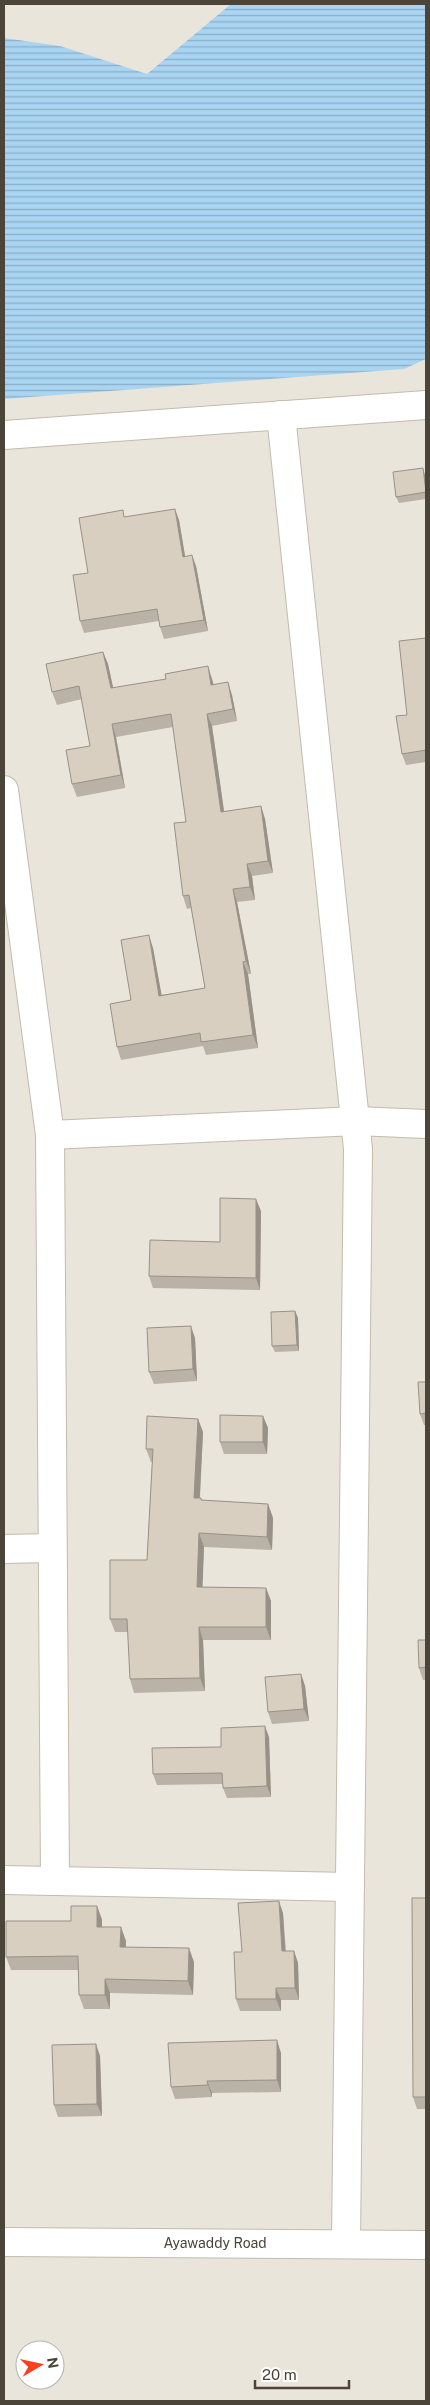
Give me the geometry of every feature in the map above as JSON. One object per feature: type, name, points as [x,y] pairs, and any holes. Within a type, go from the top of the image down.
[{"type":"street","points":[[4,435],[426,404]]},
{"type":"street","points":[[281,415],[358,1149],[346,2244]]},
{"type":"street","points":[[4,790],[50,1135],[54,1881]]},
{"type":"street","points":[[50,1135],[356,1121],[426,1124]]},
{"type":"street","points":[[4,1549],[52,1548]]},
{"type":"street","points":[[4,1880],[350,1887]]},
{"type":"street","name":"Ayawaddy Road","points":[[4,2242],[426,2245]]},
{"type":"shaded area","points":[[4,4],[426,4],[426,2401],[4,2401]]},
{"type":"water","points":[[231,4],[426,4],[426,359],[404,369],[4,399],[4,38],[60,46],[147,74]]},
{"type":"building","points":[[423,468],[426,492],[396,497],[393,472]]},
{"type":"building","points":[[175,509],[183,557],[192,555],[204,620],[160,627],[157,609],[80,621],[73,575],[88,573],[79,518],[123,510],[124,517]]},
{"type":"building","points":[[426,638],[426,750],[402,754],[396,716],[407,715],[399,641]]},
{"type":"building","points":[[103,652],[111,688],[166,679],[165,674],[208,666],[211,685],[228,682],[233,709],[207,714],[221,812],[261,806],[268,861],[247,864],[250,887],[233,889],[246,961],[243,962],[253,1035],[201,1042],[200,1033],[117,1047],[110,1004],[131,1000],[121,940],[149,935],[159,996],[205,988],[189,895],[183,896],[174,823],[186,822],[171,714],[112,724],[121,775],[72,784],[66,750],[90,746],[79,686],[52,692],[46,664]]},
{"type":"building","points":[[220,1198],[256,1199],[256,1278],[149,1276],[150,1240],[220,1242]]},
{"type":"building","points":[[295,1311],[297,1345],[272,1346],[271,1312]]},
{"type":"building","points":[[191,1326],[193,1369],[149,1372],[147,1328]]},
{"type":"building","points":[[418,1382],[426,1382],[426,1413],[420,1414]]},
{"type":"building","points":[[220,1415],[263,1416],[263,1442],[220,1442]]},
{"type":"building","points":[[147,1416],[198,1419],[194,1498],[268,1504],[267,1537],[199,1533],[197,1587],[266,1588],[266,1627],[199,1627],[200,1678],[130,1679],[127,1619],[110,1619],[110,1560],[147,1560],[153,1449],[146,1449]]},
{"type":"building","points":[[418,1640],[426,1640],[426,1667],[419,1668]]},
{"type":"building","points":[[301,1674],[304,1709],[268,1712],[265,1677]]},
{"type":"building","points":[[265,1726],[267,1786],[223,1788],[222,1773],[153,1774],[152,1748],[221,1747],[221,1728]]},
{"type":"building","points":[[412,1898],[426,1898],[426,2097],[413,2097]]},
{"type":"building","points":[[279,1901],[282,1951],[294,1951],[295,1988],[276,1988],[276,1999],[236,1999],[234,1952],[242,1952],[238,1903]]},
{"type":"building","points":[[71,1906],[97,1906],[97,1927],[121,1927],[120,1947],[189,1948],[188,1981],[105,1979],[105,1995],[79,1995],[78,1956],[6,1957],[6,1921],[71,1921]]},
{"type":"building","points":[[277,2040],[277,2080],[207,2081],[208,2085],[171,2087],[168,2043]]},
{"type":"building","points":[[96,2044],[97,2104],[54,2105],[52,2045]]}]
